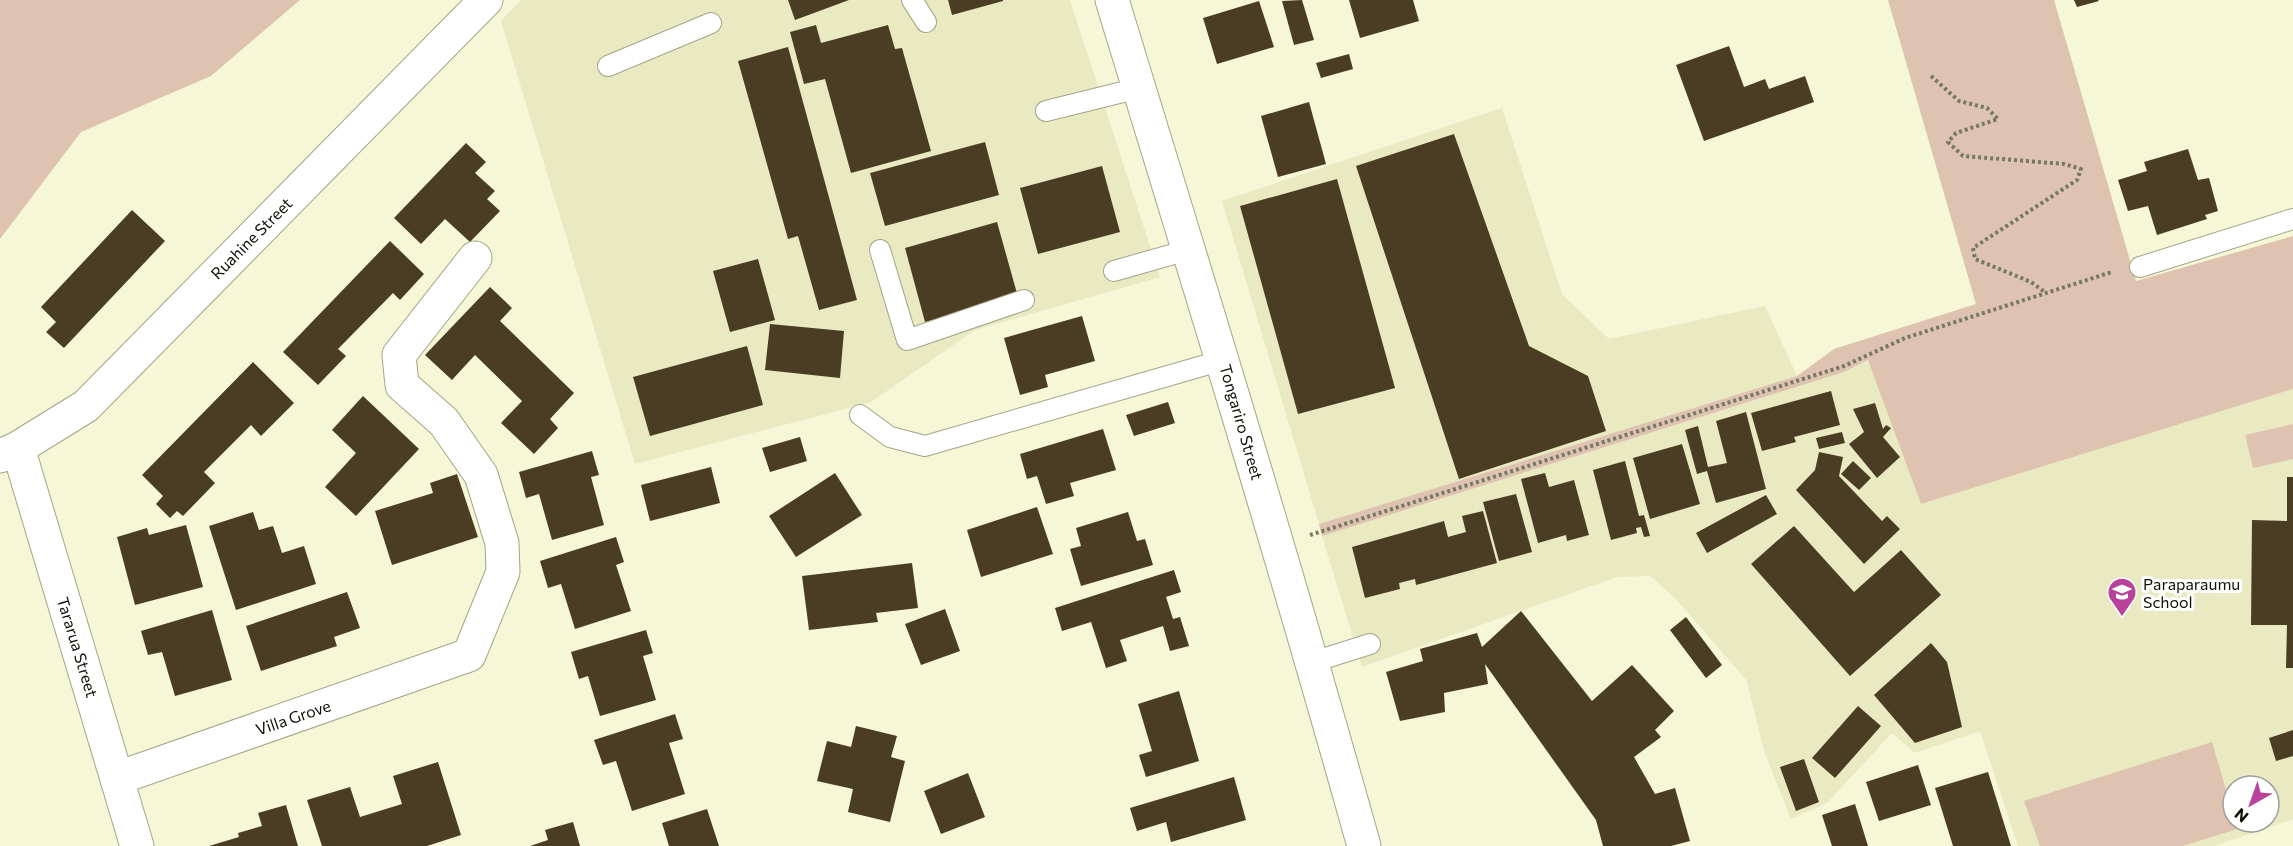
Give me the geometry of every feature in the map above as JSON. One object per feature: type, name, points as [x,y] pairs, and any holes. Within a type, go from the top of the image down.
[{"type":"street","name":"Ruahine Street","points":[[9,452],[86,406],[486,0]]},
{"type":"street","name":"Tongariro Street","points":[[1112,0],[1313,662],[1364,846]]},
{"type":"street","name":"Villa Grove","points":[[118,778],[469,655],[503,572],[502,543],[481,475],[444,422],[402,385],[399,355],[475,258]]},
{"type":"street","name":"Tararua Street","points":[[9,452],[118,778],[137,846]]},
{"type":"lane","points":[[912,0],[926,22]]},
{"type":"lane","points":[[608,66],[711,23]]},
{"type":"lane","points":[[1046,111],[1139,88]]},
{"type":"lane","points":[[2140,267],[2293,219]]},
{"type":"lane","points":[[880,250],[907,340],[1024,300]]},
{"type":"lane","points":[[1114,271],[1188,250]]},
{"type":"lane","points":[[860,415],[890,437],[925,446],[1223,360]]},
{"type":"lane","points":[[1313,662],[1370,644]]},
{"type":"path","points":[[1931,76],[1959,102],[1987,108],[1998,119],[1956,133],[1948,142],[1963,156],[2064,164],[2081,169],[2077,180],[1973,248],[1975,259],[2031,282],[2047,293]]},
{"type":"path","points":[[1278,545],[1844,366],[1905,338],[2120,270]]},
{"type":"shaded area","points":[[0,0],[300,0],[211,76],[81,132],[0,239]]},
{"type":"shaded area","points":[[521,0],[1070,0],[1160,277],[975,330],[871,402],[635,464],[501,21]]},
{"type":"shaded area","points":[[1888,0],[2054,0],[2136,281],[2293,236],[2293,389],[1921,504],[1868,360],[1844,372],[1322,536],[1319,524],[1797,376],[1834,349],[1976,304]]},
{"type":"shaded area","points":[[1502,108],[1562,294],[1609,339],[1765,306],[1797,376],[1319,524],[1222,201]]},
{"type":"shaded area","points":[[1869,360],[1921,504],[2293,389],[2293,819],[2281,823],[2281,774],[2221,774],[2221,834],[2249,834],[2214,846],[2018,846],[1980,731],[1915,753],[1892,733],[1827,803],[1791,819],[1764,751],[1747,681],[1676,599],[1650,576],[1617,577],[1362,667],[1322,536],[1844,372]]},
{"type":"shaded area","points":[[2293,424],[2293,459],[2253,468],[2245,435]]},
{"type":"shaded area","points":[[2212,742],[2221,774],[2221,834],[2183,846],[2040,846],[2024,801]]},
{"type":"building","points":[[788,0],[849,0],[795,20]]},
{"type":"building","points":[[948,0],[1003,0],[1003,1],[952,15]]},
{"type":"building","points":[[1302,0],[1314,40],[1294,45],[1282,1]]},
{"type":"building","points":[[1349,0],[1413,0],[1419,21],[1360,38]]},
{"type":"building","points":[[2074,0],[2098,0],[2099,1],[2077,7]]},
{"type":"building","points":[[1259,1],[1274,47],[1217,64],[1203,18]]},
{"type":"building","points":[[816,25],[821,43],[888,25],[895,49],[902,48],[931,151],[851,173],[825,79],[804,84],[790,32]]},
{"type":"building","points":[[1729,46],[1744,87],[1765,79],[1769,89],[1805,76],[1814,102],[1704,141],[1676,65]]},
{"type":"building","points":[[788,47],[857,300],[819,310],[798,236],[788,239],[738,61]]},
{"type":"building","points":[[1349,54],[1353,69],[1321,78],[1316,63]]},
{"type":"building","points":[[1309,102],[1326,164],[1278,177],[1261,116]]},
{"type":"building","points":[[1454,134],[1529,346],[1588,376],[1606,431],[1459,479],[1356,166]]},
{"type":"building","points":[[985,142],[999,195],[885,226],[870,173]]},
{"type":"building","points":[[466,143],[486,162],[475,173],[495,191],[487,199],[500,211],[470,242],[445,219],[421,244],[394,218]]},
{"type":"building","points":[[2188,149],[2198,180],[2209,178],[2218,211],[2205,215],[2207,219],[2157,235],[2148,206],[2128,211],[2118,180],[2147,171],[2144,162]]},
{"type":"building","points":[[1102,166],[1120,232],[1038,254],[1020,188]]},
{"type":"building","points":[[1337,179],[1395,388],[1298,414],[1240,206]]},
{"type":"building","points":[[132,210],[165,241],[64,348],[46,332],[56,322],[41,307]]},
{"type":"building","points":[[997,222],[1018,297],[925,322],[905,248]]},
{"type":"building","points":[[390,241],[424,274],[400,300],[393,293],[338,349],[346,356],[318,385],[283,352]]},
{"type":"building","points":[[758,259],[775,320],[730,332],[713,271]]},
{"type":"building","points":[[490,287],[512,308],[500,321],[574,393],[550,419],[558,428],[534,454],[501,423],[522,401],[475,355],[452,380],[425,355]]},
{"type":"building","points":[[1082,316],[1095,361],[1045,375],[1048,387],[1020,395],[1004,338]]},
{"type":"building","points":[[770,324],[844,331],[840,378],[765,370]]},
{"type":"building","points":[[747,346],[763,405],[650,436],[633,377]]},
{"type":"building","points":[[253,362],[294,403],[261,436],[251,425],[204,472],[215,483],[183,516],[177,511],[170,518],[156,504],[163,496],[142,475]]},
{"type":"building","points":[[1831,391],[1840,425],[1794,437],[1796,442],[1762,451],[1751,413]]},
{"type":"building","points":[[363,396],[419,449],[356,516],[325,487],[356,453],[332,430]]},
{"type":"building","points":[[1168,402],[1175,423],[1134,436],[1126,415]]},
{"type":"building","points":[[1875,403],[1883,429],[1886,425],[1891,428],[1883,437],[1900,457],[1877,478],[1849,444],[1864,432],[1853,409]]},
{"type":"building","points":[[1746,412],[1766,489],[1716,503],[1707,471],[1697,474],[1685,430],[1698,426],[1708,467],[1727,463],[1716,421]]},
{"type":"building","points":[[1103,429],[1116,470],[1070,483],[1074,496],[1046,504],[1037,476],[1027,479],[1020,454]]},
{"type":"building","points":[[1842,432],[1845,443],[1819,449],[1816,438]]},
{"type":"building","points":[[800,437],[807,461],[770,472],[762,448]]},
{"type":"building","points":[[1682,444],[1700,504],[1650,519],[1633,458]]},
{"type":"building","points":[[592,451],[599,475],[591,477],[604,525],[552,540],[539,494],[526,498],[519,472]]},
{"type":"building","points":[[1819,452],[1843,457],[1839,476],[1882,521],[1887,516],[1900,529],[1864,564],[1796,490],[1815,470]]},
{"type":"building","points":[[1625,461],[1639,516],[1644,515],[1650,536],[1644,537],[1641,527],[1636,528],[1637,533],[1611,540],[1593,470]]},
{"type":"building","points":[[1853,461],[1871,478],[1859,490],[1841,474]]},
{"type":"building","points":[[711,467],[720,503],[650,521],[641,485]]},
{"type":"building","points":[[835,473],[862,515],[796,557],[769,516]]},
{"type":"building","points":[[1545,473],[1549,487],[1574,480],[1589,535],[1567,541],[1566,535],[1538,543],[1521,479]]},
{"type":"building","points":[[457,474],[478,537],[392,565],[375,511],[433,493],[430,483]]},
{"type":"building","points":[[2287,477],[2293,477],[2293,668],[2286,668],[2287,625],[2251,625],[2252,520],[2287,521]]},
{"type":"building","points":[[1516,494],[1532,552],[1499,561],[1483,502]]},
{"type":"building","points":[[1766,495],[1777,514],[1707,553],[1696,533]]},
{"type":"building","points":[[1037,507],[1053,554],[981,577],[967,530]]},
{"type":"building","points":[[1483,511],[1497,563],[1416,585],[1415,579],[1399,583],[1400,589],[1365,598],[1352,547],[1444,521],[1448,537],[1466,532],[1462,516]]},
{"type":"building","points":[[253,512],[259,530],[273,526],[282,553],[304,546],[316,584],[236,610],[209,526]]},
{"type":"building","points":[[1128,512],[1137,541],[1145,539],[1153,565],[1081,586],[1070,549],[1081,546],[1076,528]]},
{"type":"building","points":[[186,525],[203,587],[135,605],[117,537],[147,528],[149,535]]},
{"type":"building","points":[[1794,526],[1854,592],[1901,550],[1941,595],[1850,676],[1751,564]]},
{"type":"building","points":[[616,537],[624,562],[616,565],[631,611],[575,629],[561,584],[548,588],[540,561]]},
{"type":"building","points":[[912,563],[918,608],[876,613],[878,622],[809,630],[802,576]]},
{"type":"building","points":[[1174,570],[1181,592],[1166,597],[1173,619],[1180,617],[1189,646],[1170,651],[1163,626],[1120,640],[1127,661],[1106,668],[1091,622],[1062,631],[1055,608]]},
{"type":"building","points":[[347,592],[360,628],[334,637],[337,646],[261,671],[246,626]]},
{"type":"building","points":[[945,609],[960,651],[921,665],[905,624]]},
{"type":"building","points":[[212,610],[232,680],[175,696],[162,652],[148,655],[141,631]]},
{"type":"building","points":[[1521,611],[1592,701],[1632,665],[1674,711],[1655,730],[1661,737],[1634,757],[1655,794],[1675,788],[1690,841],[1671,846],[1603,846],[1596,820],[1485,664],[1488,684],[1444,693],[1445,712],[1400,721],[1386,672],[1423,661],[1420,649],[1477,633],[1482,647]]},
{"type":"building","points":[[1686,617],[1722,665],[1706,678],[1670,630]]},
{"type":"building","points":[[646,630],[653,653],[643,656],[656,700],[600,716],[588,676],[579,679],[571,652]]},
{"type":"building","points":[[1931,643],[1947,662],[1962,727],[1915,743],[1874,695]]},
{"type":"building","points":[[1179,691],[1199,761],[1146,777],[1139,755],[1152,751],[1138,704]]},
{"type":"building","points":[[1858,706],[1881,726],[1835,778],[1812,758]]},
{"type":"building","points":[[675,714],[683,739],[669,743],[685,794],[632,811],[616,761],[603,765],[594,740]]},
{"type":"building","points":[[856,726],[897,736],[891,757],[905,761],[890,822],[848,812],[853,789],[817,781],[827,741],[851,747]]},
{"type":"building","points":[[2293,730],[2293,756],[2276,761],[2269,738]]},
{"type":"building","points":[[1804,759],[1819,802],[1796,811],[1780,767]]},
{"type":"building","points":[[438,762],[461,835],[427,846],[322,846],[307,800],[350,787],[360,817],[402,804],[393,776]]},
{"type":"building","points":[[1918,765],[1931,805],[1879,821],[1866,782]]},
{"type":"building","points":[[1988,772],[2011,846],[1953,846],[1935,788]]},
{"type":"building","points":[[968,773],[985,817],[941,834],[924,791]]},
{"type":"building","points":[[1234,777],[1246,820],[1171,842],[1166,822],[1137,831],[1130,808]]},
{"type":"building","points":[[1855,804],[1868,846],[1832,846],[1822,815]]},
{"type":"building","points":[[286,805],[298,846],[209,846],[239,837],[238,833],[262,826],[258,813]]},
{"type":"building","points":[[707,809],[719,846],[669,846],[662,823]]},
{"type":"building","points":[[573,822],[580,846],[530,846],[548,840],[545,830]]},
{"type":"place","name":"Paraparaumu School","points":[[2122,618]]}]
